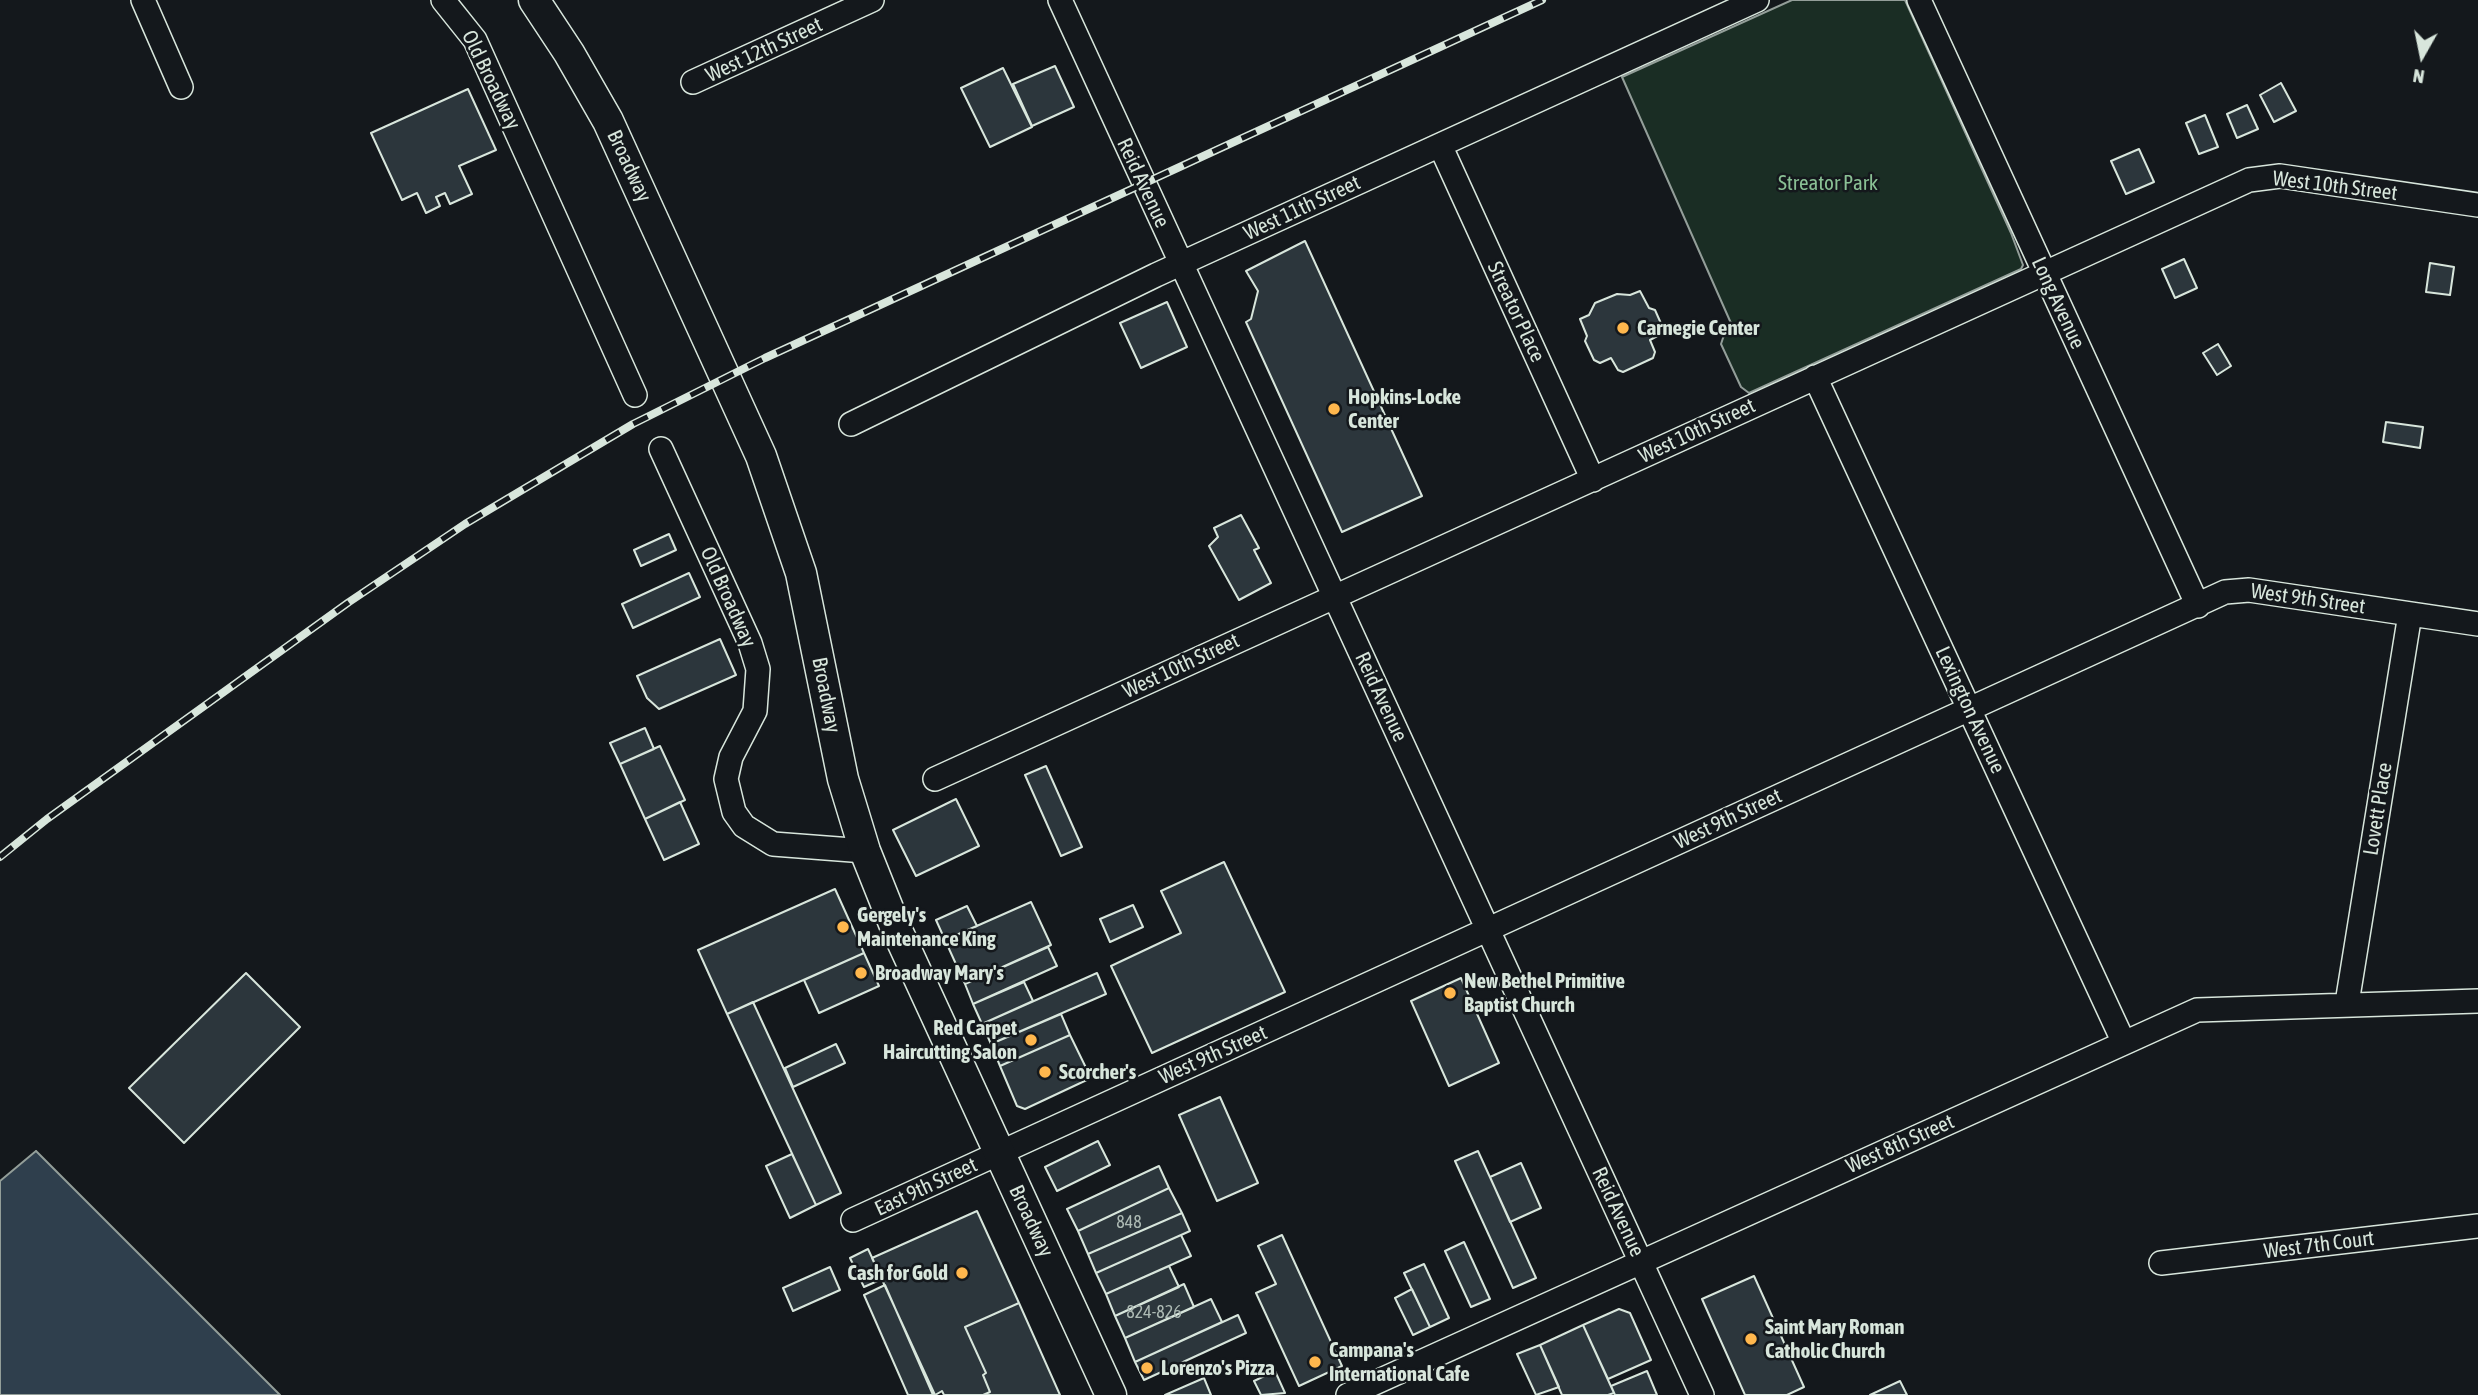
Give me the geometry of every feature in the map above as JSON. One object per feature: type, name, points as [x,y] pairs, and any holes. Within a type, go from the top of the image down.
[{"type":"main road","name":"Broadway","points":[[534,0],[569,53],[608,121],[761,456],[801,573],[843,779],[865,851],[895,926],[1111,1395]]},
{"type":"street","points":[[143,0],[181,87]]},
{"type":"street","name":"Old Broadway","points":[[443,0],[475,40],[635,395]]},
{"type":"street","name":"West 12th Street","points":[[693,82],[872,0]]},
{"type":"street","name":"Reid Avenue","points":[[1060,0],[1702,1395]]},
{"type":"street","name":"West 11th Street","points":[[851,424],[1013,343],[1181,264],[1756,0]]},
{"type":"street","name":"Long Avenue","points":[[1919,0],[2198,606]]},
{"type":"street","name":"Streator Place","points":[[1440,145],[1593,480]]},
{"type":"street","name":"West 10th Street","points":[[935,779],[2249,180],[2280,176],[2478,205]]},
{"type":"street","name":"Lexington Avenue","points":[[1815,377],[2124,1043]]},
{"type":"street","name":"Old Broadway","points":[[661,449],[750,643],[758,669],[755,712],[731,757],[726,779],[734,812],[744,826],[773,844],[865,851]]},
{"type":"street","name":"West 9th Street","points":[[999,1153],[2225,592],[2249,590],[2478,624]]},
{"type":"street","name":"Lovett Place","points":[[2347,1003],[2410,614]]},
{"type":"street","name":"West 8th Street","points":[[1348,1395],[2206,1008],[2478,1001]]},
{"type":"street","name":"East 9th Street","points":[[853,1220],[999,1153]]},
{"type":"street","name":"West 7th Court","points":[[2161,1263],[2478,1227]]},
{"type":"green space","name":"Streator Park","points":[[1792,0],[1905,0],[2023,265],[2021,269],[1749,393],[1741,387],[1721,344],[1724,335],[1734,330],[1622,77]]},
{"type":"water","points":[[36,1151],[280,1395],[0,1395],[0,1181]]},
{"type":"building","points":[[1055,66],[1074,107],[1032,126],[1013,84]]},
{"type":"building","points":[[1003,68],[1032,127],[990,147],[961,88]]},
{"type":"building","points":[[2281,83],[2296,111],[2274,122],[2260,95]]},
{"type":"building","points":[[468,89],[496,150],[459,166],[472,194],[450,204],[445,193],[436,197],[440,206],[426,213],[417,193],[402,200],[371,133]]},
{"type":"building","points":[[2247,105],[2258,129],[2237,138],[2227,114]]},
{"type":"building","points":[[2205,115],[2218,147],[2199,154],[2186,123]]},
{"type":"building","points":[[2139,149],[2154,182],[2126,194],[2111,161]]},
{"type":"building","name":"Hopkins-Locke Center","points":[[1305,241],[1422,496],[1342,532],[1246,322],[1251,319],[1258,291],[1246,271]]},
{"type":"building","points":[[2184,259],[2197,288],[2175,298],[2162,269]]},
{"type":"building","points":[[2430,263],[2454,267],[2450,295],[2426,292]]},
{"type":"building","points":[[1640,291],[1649,308],[1655,310],[1663,328],[1661,334],[1650,340],[1655,352],[1653,358],[1623,372],[1618,370],[1611,358],[1600,363],[1594,360],[1585,341],[1587,336],[1580,319],[1589,315],[1595,303],[1617,294],[1630,295]]},
{"type":"building","points":[[1167,302],[1187,347],[1141,368],[1120,323]]},
{"type":"building","points":[[2218,344],[2231,366],[2217,375],[2203,353]]},
{"type":"building","points":[[2386,422],[2423,427],[2420,448],[2383,442]]},
{"type":"building","points":[[1241,515],[1259,548],[1254,550],[1271,583],[1239,600],[1209,546],[1218,537],[1214,528]]},
{"type":"building","points":[[669,534],[676,550],[641,566],[634,550]]},
{"type":"building","points":[[689,573],[700,597],[633,628],[622,604]]},
{"type":"building","points":[[720,639],[736,675],[659,709],[647,698],[637,676]]},
{"type":"building","points":[[645,728],[654,749],[620,764],[610,743]]},
{"type":"building","points":[[660,746],[685,800],[645,819],[620,764]]},
{"type":"building","points":[[1046,766],[1082,847],[1061,856],[1025,775]]},
{"type":"building","points":[[956,799],[979,846],[916,876],[893,830]]},
{"type":"building","points":[[680,802],[699,844],[664,860],[645,819]]},
{"type":"building","points":[[1224,862],[1285,992],[1152,1053],[1111,966],[1181,933],[1161,891]]},
{"type":"building","points":[[835,889],[864,953],[727,1014],[698,950]]},
{"type":"building","points":[[1031,902],[1051,945],[965,984],[945,940]]},
{"type":"building","points":[[1133,905],[1143,927],[1110,942],[1100,919]]},
{"type":"building","points":[[967,906],[977,926],[945,940],[936,920]]},
{"type":"building","points":[[1048,947],[1057,966],[973,1004],[965,984]]},
{"type":"building","points":[[864,953],[879,986],[819,1013],[804,980]]},
{"type":"building","points":[[246,973],[300,1027],[184,1143],[129,1088]]},
{"type":"building","points":[[1097,973],[1106,994],[991,1044],[982,1024]]},
{"type":"building","points":[[1461,978],[1499,1063],[1449,1086],[1411,1001]]},
{"type":"building","points":[[1024,982],[1033,1001],[982,1024],[973,1004]]},
{"type":"building","points":[[753,1002],[841,1193],[816,1205],[727,1014]]},
{"type":"building","name":"Red Carpet Haircutting Salon","points":[[1061,1014],[1070,1035],[1000,1066],[991,1044]]},
{"type":"building","name":"Scorcher's","points":[[1070,1035],[1091,1078],[1025,1109],[1017,1106],[1000,1066]]},
{"type":"building","points":[[836,1044],[845,1063],[793,1087],[785,1068]]},
{"type":"building","points":[[1220,1097],[1258,1183],[1217,1201],[1179,1115]]},
{"type":"building","points":[[1098,1141],[1110,1165],[1057,1191],[1045,1167]]},
{"type":"building","points":[[1478,1151],[1536,1278],[1513,1288],[1455,1161]]},
{"type":"building","points":[[792,1154],[816,1205],[790,1218],[766,1166]]},
{"type":"building","points":[[1521,1163],[1541,1208],[1510,1222],[1490,1177]]},
{"type":"building","points":[[1159,1166],[1169,1188],[1078,1231],[1067,1209]]},
{"type":"building","points":[[1169,1188],[1182,1213],[1088,1254],[1078,1231]]},
{"type":"building","points":[[977,1211],[1019,1303],[965,1327],[986,1373],[983,1375],[990,1392],[983,1395],[944,1395],[942,1391],[935,1395],[872,1258]]},
{"type":"building","points":[[1182,1213],[1190,1231],[1096,1273],[1088,1254]]},
{"type":"building","points":[[1181,1235],[1191,1256],[1106,1294],[1096,1273]]},
{"type":"building","points":[[1282,1235],[1342,1366],[1299,1386],[1256,1293],[1276,1284],[1258,1246]]},
{"type":"building","points":[[1464,1242],[1490,1299],[1471,1307],[1445,1251]]},
{"type":"building","points":[[868,1249],[882,1279],[864,1287],[850,1258]]},
{"type":"building","points":[[1424,1264],[1449,1318],[1430,1327],[1404,1273]]},
{"type":"building","points":[[1169,1266],[1179,1287],[1115,1316],[1106,1294]]},
{"type":"building","points":[[830,1267],[840,1290],[793,1311],[783,1288]]},
{"type":"building","points":[[1754,1276],[1804,1387],[1787,1395],[1745,1395],[1702,1299]]},
{"type":"building","points":[[1184,1284],[1194,1307],[1125,1338],[1115,1316]]},
{"type":"building","points":[[885,1285],[933,1395],[908,1395],[864,1295]]},
{"type":"building","points":[[1412,1289],[1430,1327],[1413,1335],[1395,1298]]},
{"type":"building","points":[[1211,1299],[1222,1322],[1135,1362],[1125,1338]]},
{"type":"building","points":[[1019,1303],[1060,1395],[983,1395],[990,1392],[983,1375],[986,1373],[965,1327]]},
{"type":"building","points":[[1619,1309],[1630,1313],[1651,1360],[1608,1379],[1583,1325]]},
{"type":"building","points":[[1238,1315],[1246,1333],[1144,1380],[1135,1362]]},
{"type":"building","points":[[1583,1325],[1614,1393],[1562,1395],[1540,1345]]},
{"type":"building","points":[[1540,1345],[1559,1387],[1536,1395],[1517,1354]]},
{"type":"building","points":[[1275,1371],[1285,1393],[1261,1395],[1254,1381]]},
{"type":"building","points":[[1647,1371],[1657,1395],[1615,1395],[1611,1386]]},
{"type":"building","points":[[1204,1378],[1211,1395],[1165,1395]]},
{"type":"building","points":[[1900,1381],[1907,1395],[1870,1395]]},
{"type":"railway","points":[[0,857],[47,819],[349,602],[465,524],[633,424],[765,358],[1542,0]]},
{"type":"place","name":"Carnegie Center","points":[[1623,328]]},
{"type":"place","name":"Hopkins-Locke Center","points":[[1334,409]]},
{"type":"place","name":"Gergely's Maintenance King","points":[[843,927]]},
{"type":"place","name":"Broadway Mary's","points":[[861,973]]},
{"type":"place","name":"New Bethel Primitive Baptist Church","points":[[1450,993]]},
{"type":"place","name":"Red Carpet Haircutting Salon","points":[[1031,1040]]},
{"type":"place","name":"Scorcher's","points":[[1045,1072]]},
{"type":"place","name":"Cash for Gold","points":[[962,1273]]},
{"type":"place","name":"Saint Mary Roman Catholic Church","points":[[1751,1339]]},
{"type":"place","name":"Campana's International Cafe","points":[[1315,1362]]},
{"type":"place","name":"Lorenzo's Pizza","points":[[1147,1368]]}]
